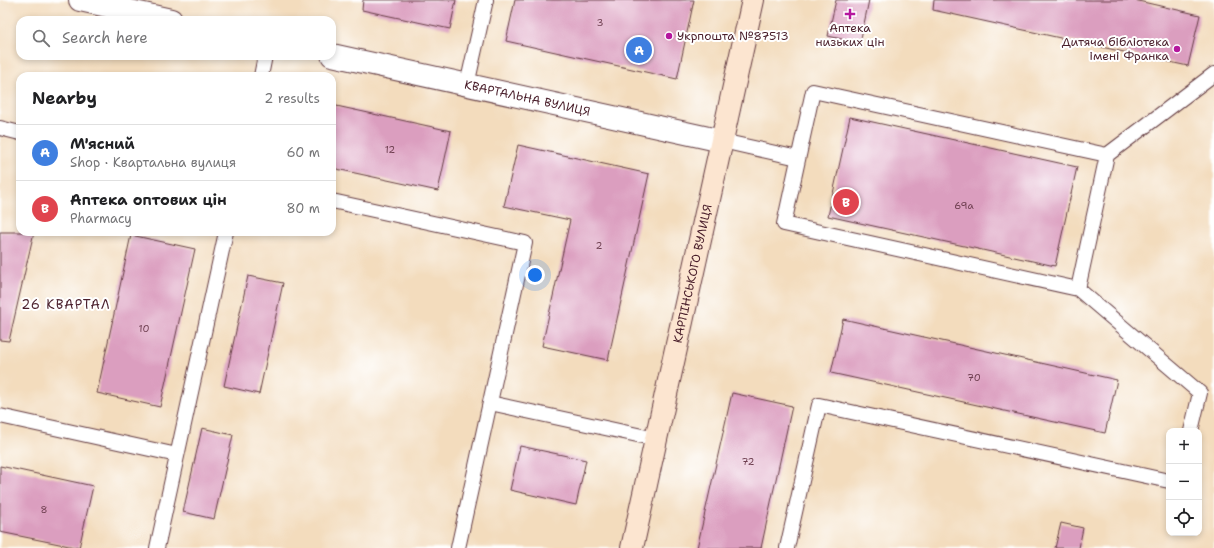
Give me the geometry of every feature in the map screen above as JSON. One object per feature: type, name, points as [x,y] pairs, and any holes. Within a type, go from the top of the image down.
[{"type":"street","points":[[80,0],[153,16]]},
{"type":"street","name":"КАРПІНСЬКОГО ВУЛИЦЯ","points":[[632,548],[753,0]]},
{"type":"street","name":"КВАРТАЛЬНА ВУЛИЦЯ","points":[[336,56],[722,141]]},
{"type":"lane","points":[[467,85],[486,0]]},
{"type":"lane","points":[[262,72],[264,60]]},
{"type":"lane","points":[[1078,289],[1107,156],[1214,74]]},
{"type":"lane","points":[[1107,156],[813,91],[784,224],[1078,289],[1200,393],[1192,428]]},
{"type":"lane","points":[[0,128],[16,132]]},
{"type":"lane","points":[[722,141],[798,158]]},
{"type":"lane","points":[[336,202],[525,243],[458,548]]},
{"type":"lane","points":[[157,548],[225,236]]},
{"type":"lane","points":[[490,403],[656,439]]},
{"type":"lane","points":[[787,548],[818,405],[1166,481]]},
{"type":"lane","points":[[0,416],[177,455]]},
{"type":"building","points":[[363,0],[456,0],[450,29],[362,10]]},
{"type":"building","points":[[515,0],[694,0],[677,79],[506,41]]},
{"type":"building","points":[[836,0],[869,0],[860,43],[828,36]]},
{"type":"building","points":[[934,0],[1134,0],[1200,15],[1188,66],[933,10]]},
{"type":"building","points":[[336,106],[451,131],[438,191],[336,169]]},
{"type":"building","points":[[850,117],[1077,167],[1055,266],[828,216]]},
{"type":"building","points":[[518,145],[649,174],[608,360],[542,346],[570,220],[504,206]]},
{"type":"building","points":[[0,232],[16,232],[16,236],[33,236],[9,341],[0,340]]},
{"type":"building","points":[[131,236],[195,249],[160,407],[97,393]]},
{"type":"building","points":[[248,276],[283,283],[259,394],[224,386]]},
{"type":"building","points":[[843,319],[1117,380],[1105,433],[831,373]]},
{"type":"building","points":[[732,393],[792,406],[761,548],[697,548]]},
{"type":"building","points":[[202,428],[233,435],[214,519],[183,512]]},
{"type":"building","points":[[520,446],[586,460],[576,505],[510,490]]},
{"type":"building","points":[[0,466],[93,486],[79,548],[0,532]]},
{"type":"building","points":[[1061,523],[1083,528],[1079,548],[1055,548]]},
{"type":"place","name":"Аптека низьких цін","points":[[850,14]]},
{"type":"place","name":"Укрпошта №87513","points":[[669,36]]},
{"type":"place","name":"Дитяча бібліотека імені Франка","points":[[1177,49]]},
{"type":"place","name":"М'ясний","points":[[639,50]]},
{"type":"place","name":"Аптека оптових цін","points":[[846,202]]},
{"type":"district","name":"26 КВАРТАЛ","points":[[66,304]]}]
